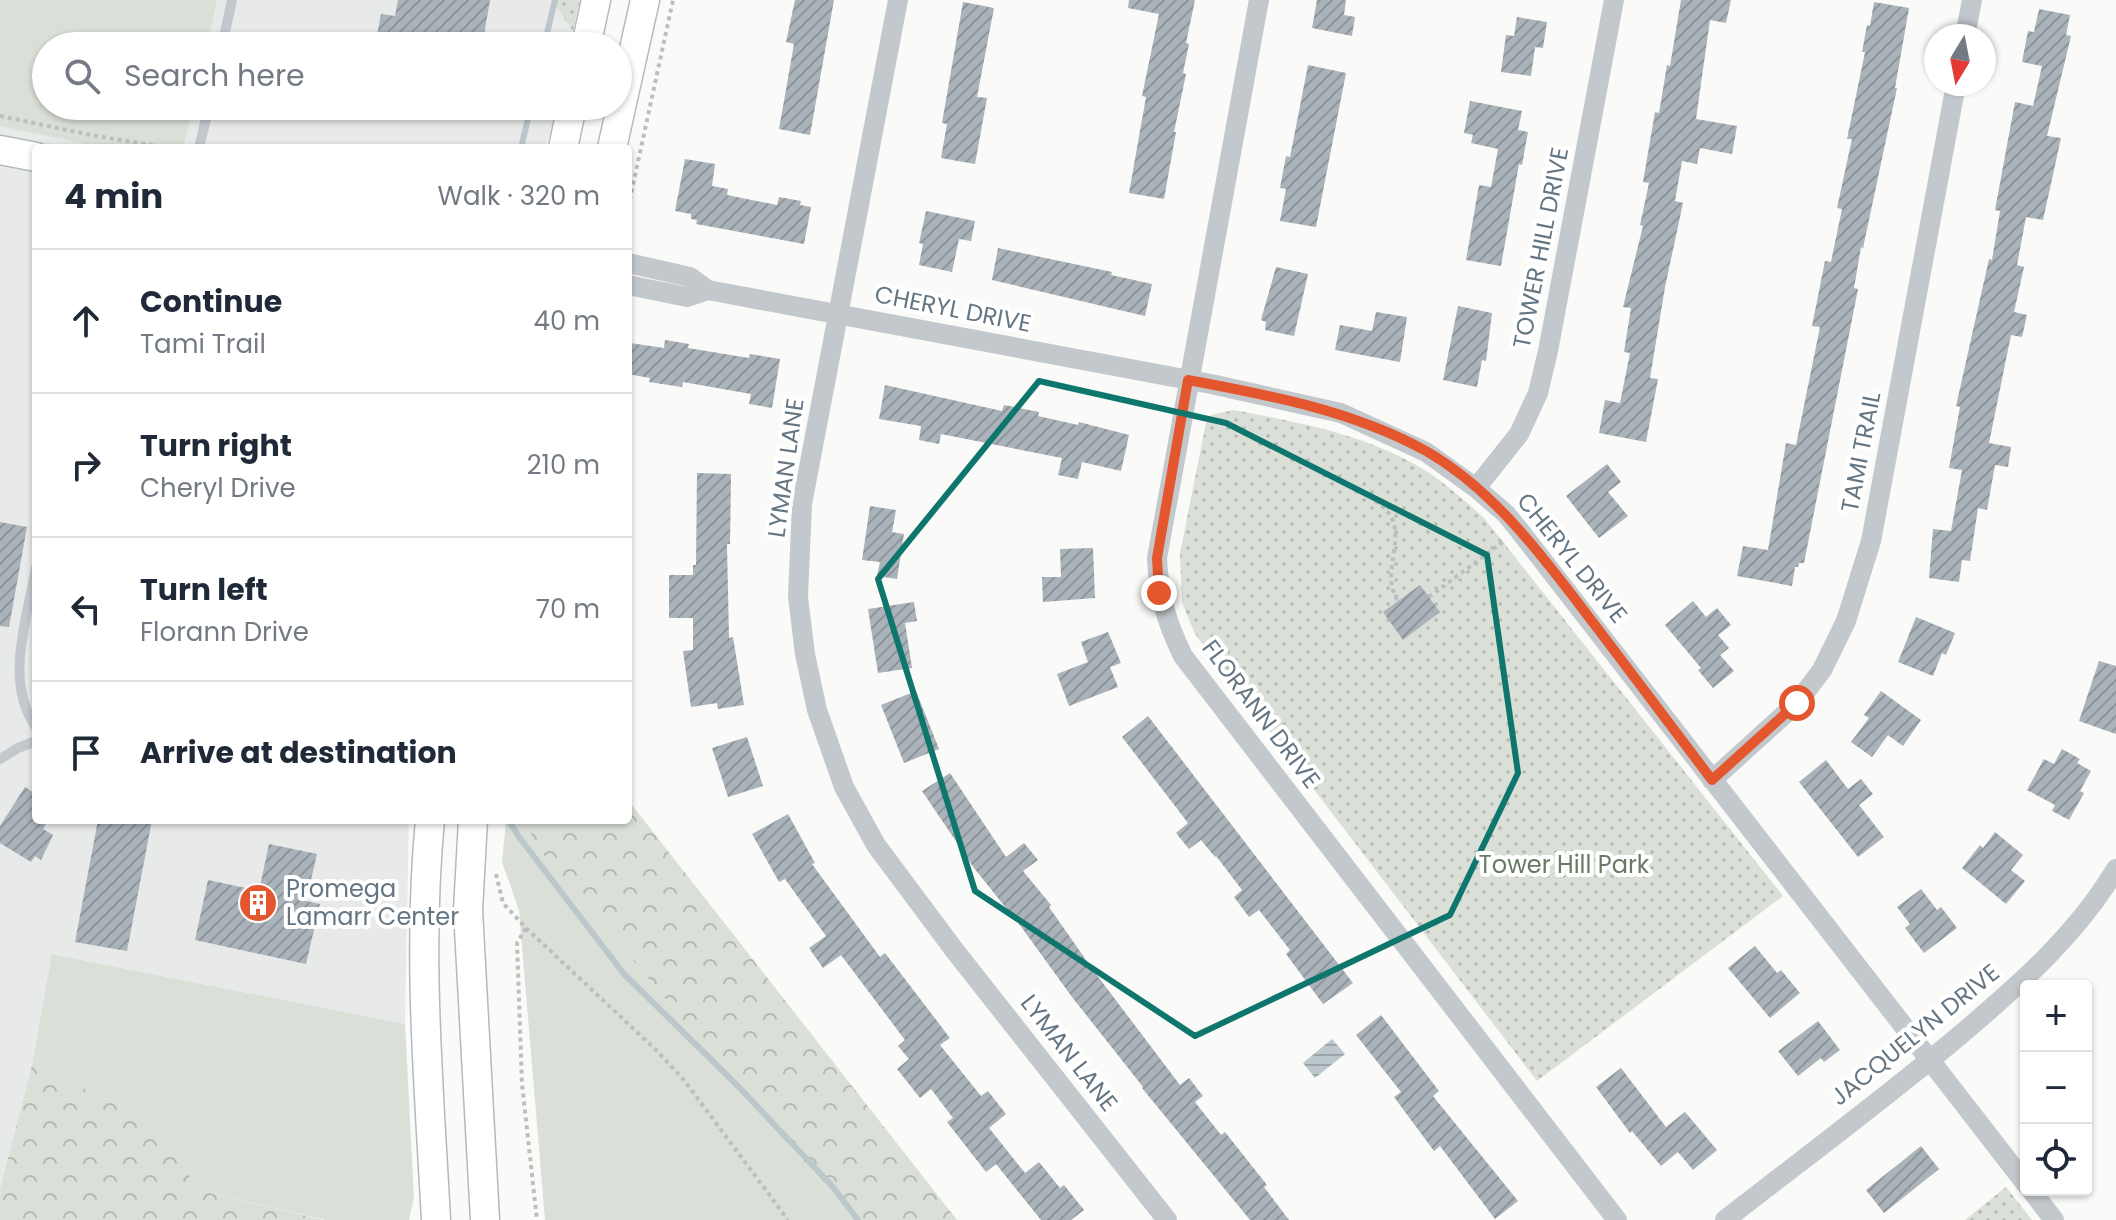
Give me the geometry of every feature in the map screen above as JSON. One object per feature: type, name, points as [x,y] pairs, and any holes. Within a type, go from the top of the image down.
[{"type":"main road","points":[[589,32],[596,0]]},
{"type":"main road","points":[[632,58],[645,0]]},
{"type":"main road","points":[[564,144],[569,120]]},
{"type":"main road","points":[[613,144],[618,120]]},
{"type":"main road","points":[[0,150],[32,156]]},
{"type":"main road","points":[[430,824],[424,920],[424,995],[436,1220]]},
{"type":"main road","points":[[473,824],[468,910],[485,1220]]},
{"type":"street","name":"LYMAN LANE","points":[[898,0],[802,504],[798,597],[805,654],[817,710],[844,787],[876,845],[1167,1220]]},
{"type":"street","name":"FLORANN DRIVE","points":[[1259,0],[1157,558],[1159,593],[1168,624],[1183,656],[1617,1220]]},
{"type":"street","name":"TOWER HILL DRIVE","points":[[1476,488],[1519,434],[1538,393],[1614,0]]},
{"type":"street","points":[[1967,24],[1972,0]]},
{"type":"street","name":"TAMI TRAIL","points":[[1712,780],[1797,703],[1822,670],[1846,621],[1871,541],[1954,96]]},
{"type":"street","name":"CHERYL DRIVE","points":[[632,264],[690,277],[708,290],[1188,380],[1341,413],[1426,452],[1476,488],[1519,530],[2020,1176]]},
{"type":"street","name":"CHERYL DRIVE","points":[[632,286],[687,297],[708,290]]},
{"type":"street","name":"JACQUELYN DRIVE","points":[[1725,1220],[1929,1061],[2047,958],[2116,869]]},
{"type":"street","points":[[2036,1196],[2054,1220]]},
{"type":"lane","points":[[225,32],[232,0]]},
{"type":"lane","points":[[200,144],[206,120]]},
{"type":"lane","points":[[32,590],[20,682],[24,706],[32,720]]},
{"type":"lane","points":[[0,759],[32,743]]},
{"type":"path","points":[[632,190],[673,0]]},
{"type":"path","points":[[0,116],[145,144]]},
{"type":"path","points":[[1375,501],[1387,509],[1395,526],[1392,592],[1398,601]]},
{"type":"path","points":[[1429,597],[1519,530]]},
{"type":"path","points":[[492,861],[503,903],[684,1080],[788,1220]]},
{"type":"path","points":[[526,928],[517,943],[522,1084],[537,1220]]},
{"type":"highlighted area","points":[[1039,381],[1226,423],[1487,555],[1518,773],[1450,915],[1195,1036],[975,891],[878,579]]},
{"type":"shaded area","points":[[0,0],[551,0],[573,32],[32,32],[32,120],[554,120],[546,144],[32,144],[32,824],[409,824],[405,1024],[53,954],[32,1065],[0,1189]]},
{"type":"shaded area","points":[[1332,1039],[1345,1054],[1315,1078],[1303,1063]]},
{"type":"green space","points":[[0,0],[217,0],[210,32],[32,32],[32,120],[190,120],[184,144],[85,144],[0,126]]},
{"type":"green space","points":[[551,0],[580,0],[573,31]]},
{"type":"green space","name":"Tower Hill Park","points":[[1234,410],[1327,430],[1394,454],[1443,483],[1484,518],[1783,896],[1537,1081],[1195,634],[1182,603],[1180,553],[1206,423],[1211,415]]},
{"type":"green space","points":[[632,805],[957,1220],[853,1220],[533,842],[529,824],[632,824]]},
{"type":"green space","points":[[506,824],[529,824],[534,842],[853,1220],[545,1220],[519,910],[502,862]]},
{"type":"green space","points":[[52,954],[405,1024],[414,1197],[409,1220],[325,1220],[198,1190],[156,1121],[32,1065]]},
{"type":"green space","points":[[32,1065],[156,1121],[198,1190],[323,1220],[0,1220],[0,1189]]},
{"type":"green space","points":[[2006,1187],[2032,1220],[1965,1220]]},
{"type":"building","points":[[398,0],[490,0],[484,32],[378,32],[381,14],[395,16]]},
{"type":"building","points":[[795,0],[834,0],[810,135],[779,129],[794,44],[786,42]]},
{"type":"building","points":[[1129,0],[1195,0],[1186,43],[1189,44],[1183,73],[1186,74],[1164,199],[1129,193],[1146,97],[1142,96],[1159,14],[1128,8]]},
{"type":"building","points":[[1317,0],[1346,0],[1344,15],[1355,17],[1352,36],[1312,28]]},
{"type":"building","points":[[1681,0],[1731,0],[1726,23],[1710,20],[1696,119],[1737,126],[1732,154],[1700,148],[1697,164],[1682,161],[1675,201],[1683,203],[1650,378],[1658,379],[1646,442],[1599,433],[1605,400],[1620,403],[1630,353],[1624,352],[1631,308],[1623,307],[1643,226],[1640,225],[1649,183],[1643,182],[1655,112],[1659,113],[1667,65],[1670,66]]},
{"type":"building","points":[[963,2],[994,8],[977,97],[987,98],[975,164],[941,158],[947,124],[942,123]]},
{"type":"building","points":[[1874,2],[1909,8],[1897,88],[1861,247],[1854,288],[1858,289],[1804,563],[1795,567],[1792,586],[1737,576],[1743,546],[1768,550],[1786,443],[1796,445],[1820,327],[1812,326],[1825,261],[1831,262],[1842,209],[1837,208],[1852,139],[1847,139],[1865,52],[1862,52],[1867,25],[1870,26]]},
{"type":"building","points":[[2039,9],[2070,15],[2066,35],[2071,36],[2047,136],[2061,138],[2043,220],[2026,217],[2017,265],[2024,267],[2014,312],[2027,315],[2022,337],[2011,335],[1989,443],[2011,447],[2008,467],[1995,465],[1987,510],[1978,508],[1970,561],[1962,560],[1959,582],[1929,578],[1933,529],[1951,531],[1962,470],[1949,468],[1960,407],[1956,406],[1989,259],[1992,260],[2000,211],[1995,210],[2015,102],[2033,106],[2042,66],[2022,62],[2028,31],[2034,32]]},
{"type":"building","points":[[1517,17],[1547,22],[1543,48],[1535,47],[1531,76],[1501,72],[1506,35],[1514,36]]},
{"type":"building","points":[[1308,65],[1346,73],[1316,227],[1280,221],[1286,189],[1280,188],[1286,156],[1290,157]]},
{"type":"building","points":[[1470,101],[1522,111],[1518,130],[1528,132],[1522,165],[1519,164],[1501,266],[1466,260],[1479,185],[1491,187],[1498,149],[1471,143],[1473,135],[1464,133]]},
{"type":"building","points":[[685,159],[715,164],[712,186],[728,189],[727,195],[777,205],[779,197],[801,201],[800,205],[811,207],[804,244],[696,224],[697,220],[691,219],[691,214],[675,211]]},
{"type":"building","points":[[926,211],[975,221],[971,241],[959,239],[952,272],[919,265],[923,244],[919,243]]},
{"type":"building","points":[[998,248],[1112,272],[1111,275],[1152,284],[1145,316],[992,280]]},
{"type":"building","points":[[1276,267],[1308,274],[1294,336],[1265,330],[1266,322],[1261,320]]},
{"type":"building","points":[[1458,306],[1492,313],[1486,361],[1482,360],[1477,387],[1443,380]]},
{"type":"building","points":[[1376,312],[1407,317],[1400,362],[1335,350],[1340,325],[1372,331]]},
{"type":"building","points":[[665,340],[689,344],[688,348],[749,358],[750,354],[780,359],[772,408],[749,404],[751,394],[683,382],[682,387],[649,382],[650,378],[632,375],[632,343],[664,348]]},
{"type":"building","points":[[885,385],[1002,411],[1004,405],[1039,412],[1038,416],[1078,425],[1079,422],[1129,435],[1121,471],[1082,462],[1078,479],[1058,475],[1062,458],[941,434],[939,444],[919,440],[921,426],[879,419]]},
{"type":"building","points":[[1607,464],[1621,482],[1608,492],[1628,516],[1599,538],[1566,496]]},
{"type":"building","points":[[697,473],[731,474],[730,544],[727,544],[729,638],[733,637],[744,705],[718,709],[717,703],[691,707],[683,651],[693,650],[693,618],[669,618],[669,575],[693,575],[693,565],[696,565]]},
{"type":"building","points":[[870,506],[896,510],[892,532],[904,534],[897,579],[877,576],[880,562],[862,560]]},
{"type":"building","points":[[0,522],[27,527],[9,627],[0,626]]},
{"type":"building","points":[[1093,548],[1095,598],[1043,602],[1042,577],[1061,577],[1060,549]]},
{"type":"building","points":[[1420,585],[1440,612],[1403,640],[1383,612]]},
{"type":"building","points":[[1693,601],[1706,617],[1717,608],[1731,625],[1718,635],[1729,648],[1720,655],[1734,671],[1713,688],[1698,670],[1701,668],[1665,625]]},
{"type":"building","points":[[914,602],[917,621],[905,623],[912,668],[878,673],[868,609]]},
{"type":"building","points":[[1916,617],[1955,633],[1946,655],[1942,653],[1933,676],[1898,662]]},
{"type":"building","points":[[1108,632],[1121,663],[1110,667],[1118,687],[1069,706],[1057,674],[1088,662],[1081,642]]},
{"type":"building","points":[[2099,661],[2116,666],[2116,734],[2079,721]]},
{"type":"building","points":[[916,691],[939,749],[904,763],[881,705]]},
{"type":"building","points":[[1881,691],[1921,720],[1903,746],[1888,735],[1872,757],[1851,742],[1869,718],[1864,715]]},
{"type":"building","points":[[1148,716],[1353,983],[1323,1004],[1286,954],[1290,950],[1259,910],[1249,917],[1234,897],[1242,890],[1216,856],[1201,840],[1189,849],[1176,833],[1188,823],[1122,737]]},
{"type":"building","points":[[747,737],[763,786],[728,797],[712,748]]},
{"type":"building","points":[[2062,749],[2080,759],[2077,763],[2091,771],[2080,791],[2084,793],[2069,820],[2052,811],[2055,805],[2027,790],[2044,759],[2054,764]]},
{"type":"building","points":[[1826,760],[1848,789],[1861,779],[1873,794],[1859,805],[1884,837],[1858,857],[1799,782]]},
{"type":"building","points":[[950,773],[1006,857],[1024,843],[1038,860],[1023,871],[1051,905],[1049,907],[1093,970],[1180,1085],[1189,1078],[1203,1096],[1195,1102],[1221,1135],[1225,1132],[1267,1185],[1264,1187],[1289,1220],[1250,1220],[1142,1088],[974,868],[922,791]]},
{"type":"building","points":[[25,787],[32,791],[32,824],[46,824],[43,829],[53,835],[41,860],[35,856],[31,862],[0,843],[0,826]]},
{"type":"building","points":[[788,814],[815,863],[812,864],[880,957],[885,953],[950,1038],[940,1045],[981,1096],[988,1091],[1006,1114],[989,1128],[1025,1173],[1039,1162],[1060,1188],[1064,1185],[1084,1210],[1071,1220],[1041,1220],[996,1164],[986,1172],[947,1122],[953,1118],[931,1089],[920,1098],[897,1069],[909,1059],[898,1046],[905,1040],[841,955],[823,968],[809,948],[826,936],[785,879],[779,882],[752,834]]},
{"type":"building","points":[[97,824],[151,824],[127,951],[75,942]]},
{"type":"building","points":[[1995,832],[2023,855],[2011,870],[2025,881],[2006,904],[1962,868]]},
{"type":"building","name":"Promega Lamarr Center","points":[[269,844],[317,854],[306,901],[320,904],[306,964],[195,940],[208,880],[259,891]]},
{"type":"building","points":[[1921,889],[1937,910],[1941,907],[1957,928],[1924,953],[1905,928],[1910,924],[1897,907]]},
{"type":"building","points":[[1755,946],[1777,973],[1781,970],[1800,993],[1770,1018],[1728,968]]},
{"type":"building","points":[[1381,1015],[1439,1091],[1433,1096],[1518,1201],[1495,1219],[1440,1146],[1434,1151],[1394,1097],[1401,1092],[1356,1035]]},
{"type":"building","points":[[1818,1021],[1840,1050],[1824,1062],[1821,1058],[1798,1076],[1778,1051]]},
{"type":"building","points":[[1621,1068],[1666,1127],[1685,1112],[1717,1150],[1693,1170],[1678,1152],[1661,1166],[1632,1131],[1630,1133],[1596,1087]]},
{"type":"building","points":[[1921,1146],[1939,1169],[1884,1213],[1866,1190]]},
{"type":"waterway","points":[[547,32],[555,0]]},
{"type":"waterway","points":[[522,144],[528,120]]},
{"type":"waterway","points":[[511,824],[624,974],[736,1084],[833,1187],[858,1220]]},
{"type":"place","name":"Promega Lamarr Center","points":[[258,903]]},
{"type":"route","points":[[1159,593],[1157,558],[1188,380],[1341,413],[1426,452],[1476,488],[1505,513],[1572,595],[1712,780],[1797,703]]}]
